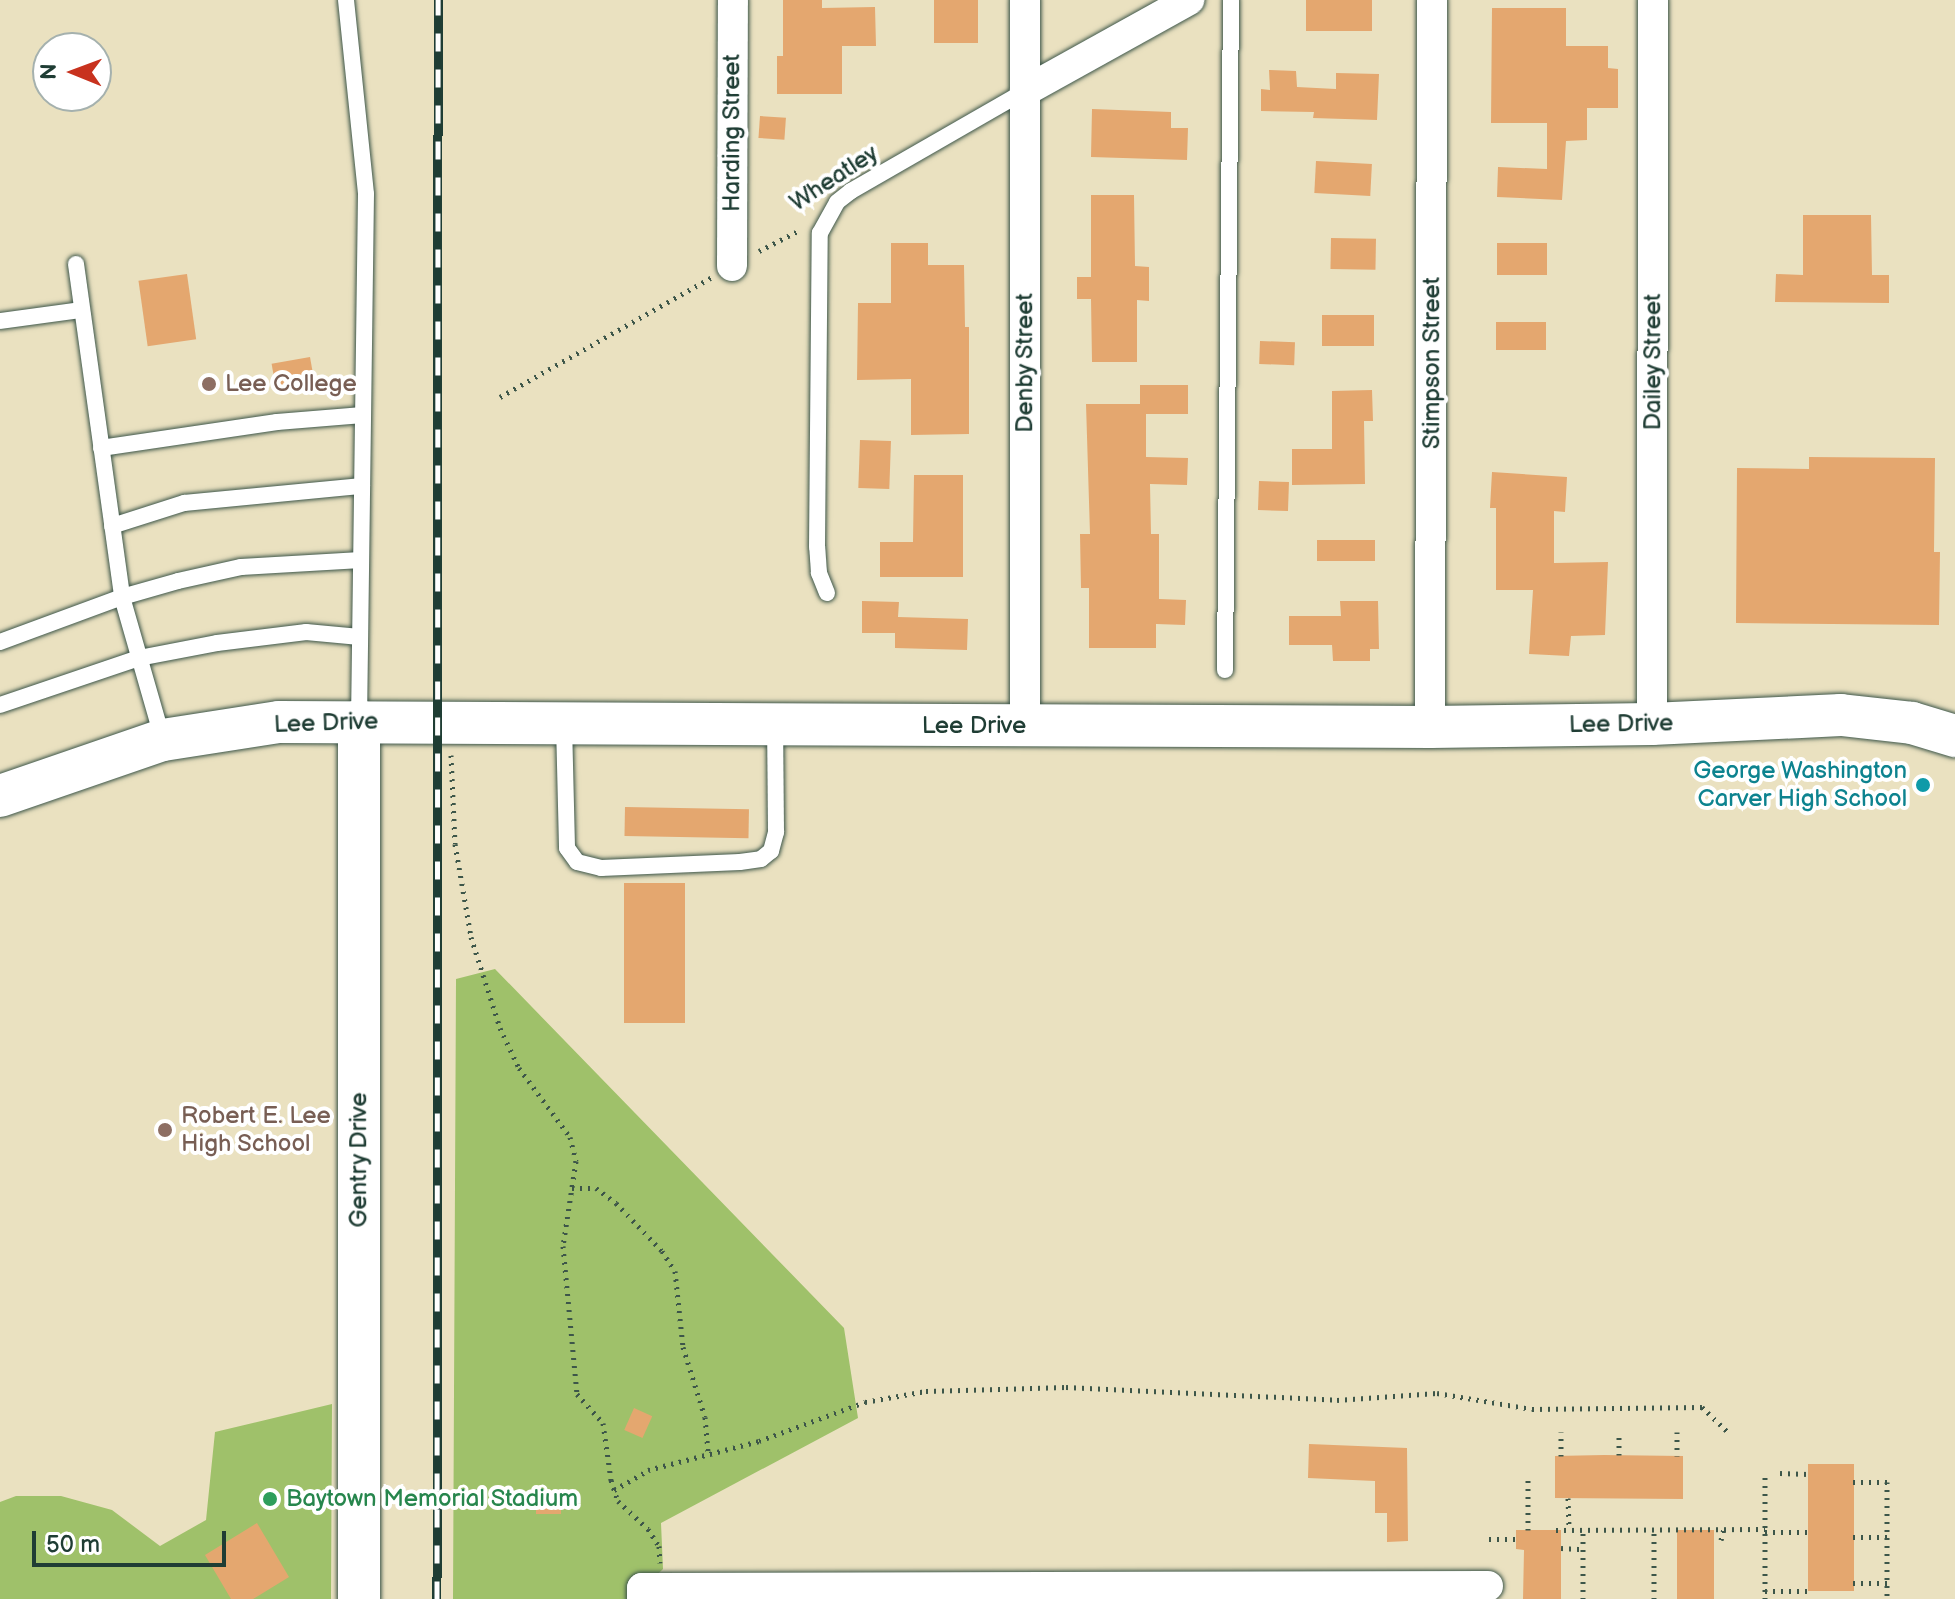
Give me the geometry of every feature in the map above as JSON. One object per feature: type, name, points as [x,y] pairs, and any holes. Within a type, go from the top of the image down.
[{"type":"main road","name":"Lee Drive","points":[[0,796],[163,740],[279,722],[1430,727],[1652,724],[1841,715],[1912,723],[1955,736]]},
{"type":"main road","name":"Gentry Drive","points":[[359,721],[359,1599]]},
{"type":"street","name":"Harding Street","points":[[732,266],[733,0]]},
{"type":"street","name":"Denby Street","points":[[1025,0],[1025,726]]},
{"type":"street","points":[[1025,91],[1189,0]]},
{"type":"street","name":"Stimpson Street","points":[[1430,727],[1432,0]]},
{"type":"street","name":"Dailey Street","points":[[1652,724],[1653,0]]},
{"type":"street","points":[[648,1592],[1488,1586]]},
{"type":"lane","points":[[346,0],[366,194],[359,721]]},
{"type":"lane","points":[[1225,670],[1231,0]]},
{"type":"lane","name":"Wheatley","points":[[829,214],[837,202],[851,191],[1025,91]]},
{"type":"lane","points":[[827,593],[819,573],[817,547],[818,252],[820,233],[829,214]]},
{"type":"lane","points":[[76,264],[122,597],[163,740]]},
{"type":"lane","points":[[0,321],[81,310]]},
{"type":"lane","points":[[101,448],[277,422],[363,415]]},
{"type":"lane","points":[[112,526],[184,503],[362,486]]},
{"type":"lane","points":[[0,642],[122,597],[241,567],[361,560]]},
{"type":"lane","points":[[0,705],[139,658],[265,635],[306,632],[360,637]]},
{"type":"lane","points":[[564,722],[567,848],[577,862],[601,868],[740,862],[761,859],[771,851],[776,832],[775,725]]},
{"type":"path","name":"Wheatley","points":[[500,397],[829,214]]},
{"type":"path","points":[[450,721],[455,844],[471,937],[500,1028],[519,1068],[570,1137],[576,1161],[563,1246],[577,1394],[603,1423],[618,1501],[648,1529],[659,1546],[648,1592]]},
{"type":"path","points":[[572,1188],[596,1188],[616,1203],[662,1251],[675,1271],[683,1347],[705,1417],[708,1455]]},
{"type":"path","points":[[614,1490],[648,1470],[708,1455],[865,1402],[926,1391],[1066,1387],[1337,1400],[1437,1393],[1532,1409],[1702,1407],[1728,1432]]},
{"type":"path","points":[[1561,1432],[1561,1456]]},
{"type":"path","points":[[1619,1432],[1619,1455]]},
{"type":"path","points":[[1677,1432],[1677,1456]]},
{"type":"path","points":[[1765,1473],[1765,1599]]},
{"type":"path","points":[[1780,1473],[1808,1474]]},
{"type":"path","points":[[1528,1479],[1528,1530]]},
{"type":"path","points":[[1853,1482],[1887,1482],[1887,1599]]},
{"type":"path","points":[[1568,1498],[1569,1529]]},
{"type":"path","points":[[1583,1529],[1583,1599]]},
{"type":"path","points":[[1654,1529],[1654,1599]]},
{"type":"path","points":[[1721,1540],[1724,1529]]},
{"type":"path","points":[[1556,1530],[1809,1532]]},
{"type":"path","points":[[1853,1537],[1887,1537]]},
{"type":"path","points":[[1489,1539],[1516,1539]]},
{"type":"path","points":[[1561,1548],[1583,1549]]},
{"type":"path","points":[[1853,1583],[1887,1583]]},
{"type":"path","points":[[1765,1591],[1809,1591]]},
{"type":"green space","points":[[495,969],[844,1328],[858,1418],[661,1523],[663,1569],[632,1599],[453,1599],[456,979]]},
{"type":"green space","name":"Baytown Memorial Stadium","points":[[332,1404],[331,1599],[0,1599],[0,1502],[16,1496],[61,1496],[112,1510],[160,1546],[206,1520],[215,1432]]},
{"type":"building","points":[[783,0],[822,0],[822,8],[875,7],[876,46],[842,46],[842,94],[777,94],[777,56],[783,56]]},
{"type":"building","points":[[934,0],[978,0],[978,43],[934,43]]},
{"type":"building","points":[[1306,0],[1372,0],[1372,31],[1306,31]]},
{"type":"building","points":[[1492,8],[1566,8],[1566,46],[1608,46],[1608,68],[1618,69],[1618,108],[1587,108],[1587,140],[1566,141],[1562,200],[1497,197],[1498,167],[1547,169],[1547,123],[1491,123]]},
{"type":"building","points":[[1269,70],[1296,71],[1297,87],[1336,89],[1336,73],[1379,74],[1377,120],[1313,118],[1314,112],[1261,111],[1261,89],[1270,90]]},
{"type":"building","points":[[1092,109],[1171,112],[1171,128],[1188,128],[1187,160],[1091,157]]},
{"type":"building","points":[[760,116],[786,118],[784,140],[758,138]]},
{"type":"building","points":[[1316,161],[1372,164],[1370,196],[1314,193]]},
{"type":"building","points":[[1091,195],[1134,195],[1135,266],[1149,267],[1149,301],[1137,300],[1137,362],[1092,362],[1091,299],[1077,299],[1077,277],[1091,277]]},
{"type":"building","points":[[1803,215],[1871,215],[1872,275],[1889,275],[1889,303],[1775,302],[1776,274],[1803,275]]},
{"type":"building","points":[[1331,238],[1376,239],[1375,270],[1330,269]]},
{"type":"building","points":[[891,243],[928,243],[928,265],[964,265],[965,327],[969,327],[969,434],[911,435],[911,379],[857,380],[858,303],[891,303]]},
{"type":"building","points":[[1497,243],[1547,243],[1547,275],[1497,275]]},
{"type":"building","points":[[187,274],[196,339],[148,346],[138,281]]},
{"type":"building","points":[[1322,315],[1374,315],[1374,346],[1322,346]]},
{"type":"building","points":[[1496,322],[1546,322],[1546,350],[1496,350]]},
{"type":"building","points":[[1260,341],[1295,342],[1294,365],[1259,364]]},
{"type":"building","points":[[310,357],[315,385],[276,391],[272,364]]},
{"type":"building","points":[[1140,385],[1188,385],[1188,414],[1146,414],[1146,457],[1188,458],[1187,485],[1150,484],[1151,534],[1159,534],[1159,599],[1186,600],[1185,625],[1156,624],[1156,648],[1089,648],[1089,588],[1081,588],[1080,534],[1090,534],[1086,404],[1140,404]]},
{"type":"building","points":[[1372,390],[1373,421],[1364,421],[1365,484],[1292,485],[1292,449],[1332,449],[1332,391]]},
{"type":"building","points":[[860,440],[891,441],[889,489],[858,488]]},
{"type":"building","points":[[1809,457],[1935,458],[1934,552],[1940,552],[1939,625],[1736,623],[1737,468],[1809,469]]},
{"type":"building","points":[[1492,472],[1567,477],[1565,512],[1554,511],[1554,563],[1608,562],[1605,635],[1571,636],[1569,656],[1529,654],[1533,590],[1496,590],[1496,508],[1490,508]]},
{"type":"building","points":[[914,475],[963,475],[963,577],[880,577],[880,542],[913,542]]},
{"type":"building","points":[[1259,481],[1289,482],[1288,511],[1258,510]]},
{"type":"building","points":[[1317,540],[1375,540],[1375,561],[1317,561]]},
{"type":"building","points":[[862,601],[899,602],[898,617],[968,619],[967,650],[895,648],[895,633],[862,633]]},
{"type":"building","points":[[1340,601],[1378,601],[1379,649],[1370,649],[1370,661],[1333,661],[1332,645],[1289,645],[1289,616],[1341,616]]},
{"type":"building","points":[[625,807],[749,809],[748,838],[624,836]]},
{"type":"building","points":[[624,883],[685,883],[685,1023],[624,1023]]},
{"type":"building","points":[[634,1408],[652,1416],[643,1438],[624,1430]]},
{"type":"building","points":[[1309,1444],[1407,1448],[1408,1541],[1387,1542],[1387,1513],[1375,1513],[1375,1481],[1308,1478]]},
{"type":"building","points":[[1555,1456],[1683,1456],[1683,1499],[1555,1498]]},
{"type":"building","points":[[1808,1464],[1854,1464],[1854,1591],[1808,1591]]},
{"type":"building","points":[[536,1494],[561,1494],[561,1514],[536,1514]]},
{"type":"building","points":[[257,1523],[289,1577],[253,1599],[231,1599],[205,1555]]},
{"type":"building","points":[[1516,1530],[1561,1530],[1561,1599],[1523,1599],[1524,1550],[1516,1549]]},
{"type":"building","points":[[1677,1530],[1714,1530],[1714,1599],[1677,1599]]},
{"type":"railway","points":[[437,1599],[438,0]]},
{"type":"place","name":"Lee College","points":[[209,384]]},
{"type":"place","name":"George Washington Carver High School","points":[[1923,785]]},
{"type":"place","name":"Robert E. Lee High School","points":[[165,1130]]},
{"type":"place","name":"Baytown Memorial Stadium","points":[[270,1499]]}]
